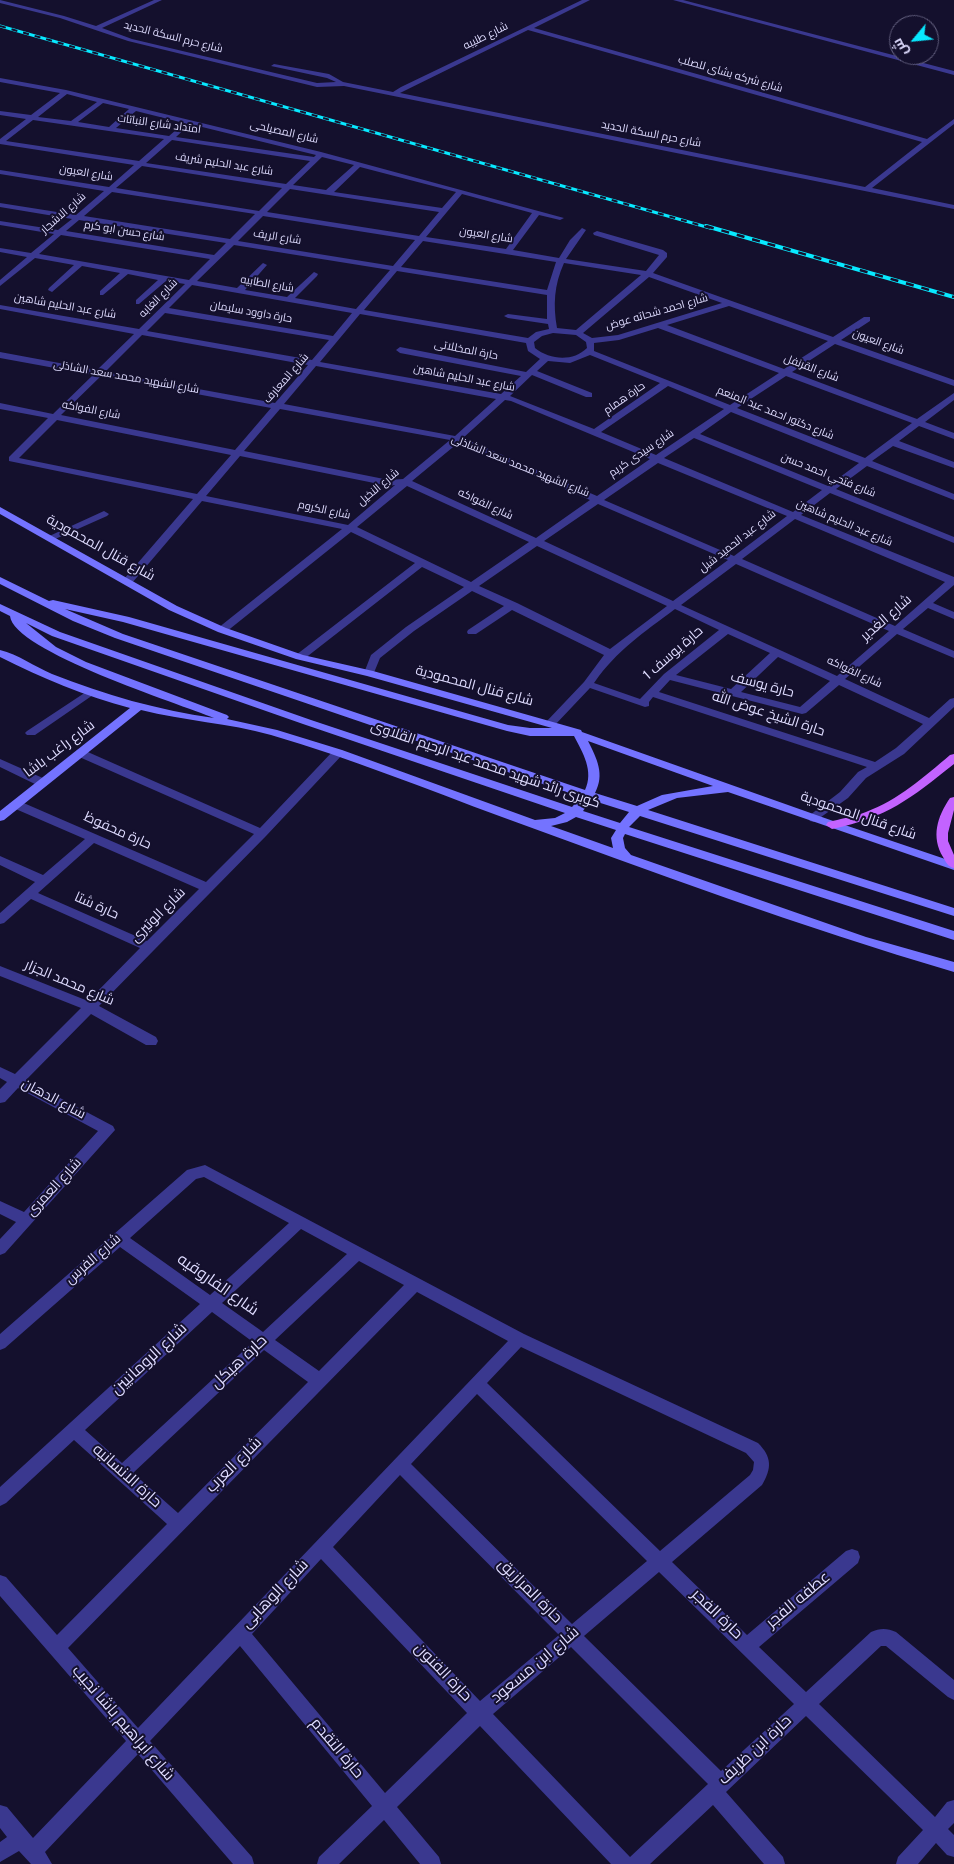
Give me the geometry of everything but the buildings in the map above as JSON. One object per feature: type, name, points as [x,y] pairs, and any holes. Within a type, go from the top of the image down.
[{"type":"main road","name":"شارع قنال المحمودية","points":[[0,510],[173,608],[222,630],[300,657],[369,673],[577,732],[832,825],[954,865]]},
{"type":"main road","name":"كوبرى رائد شهيد محمد عبد الرحيم القلاوى","points":[[0,580],[77,619],[119,636],[719,838],[954,912]]},
{"type":"main road","points":[[40,601],[92,610],[126,619],[507,728],[538,732],[577,732],[592,764],[595,776],[593,786],[583,804],[572,815],[555,822],[536,824]]},
{"type":"main road","points":[[0,607],[10,613],[31,634],[59,653],[97,670],[242,725]]},
{"type":"main road","name":"كوبرى رائد شهيد محمد عبد الرحيم القلاوى","points":[[10,613],[56,634],[400,753],[734,866],[954,936]]},
{"type":"main road","points":[[0,653],[47,676],[89,692],[138,707],[172,715],[242,725],[273,732],[338,753],[627,858],[862,940],[954,967]]},
{"type":"main road","name":"شارع راغب باشا","points":[[1,815],[138,707]]},
{"type":"main road","points":[[832,825],[862,819],[888,809],[900,802],[954,758]]},
{"type":"main road","points":[[627,858],[619,849],[617,838],[631,815],[640,808],[675,795],[729,788]]},
{"type":"main road","points":[[954,801],[948,809],[942,827],[944,847],[954,865]]},
{"type":"street","name":"شارع حرم السكة الحديد","points":[[22,0],[155,41],[329,76],[344,84]]},
{"type":"street","points":[[95,29],[159,0]]},
{"type":"street","name":"شارع طليبه","points":[[394,94],[587,0]]},
{"type":"street","points":[[676,0],[954,73]]},
{"type":"street","name":"شارع حرم السكة الحديد","points":[[0,1],[62,17],[137,42],[318,84],[344,84],[954,207]]},
{"type":"street","name":"شارع شركه بشاى للصلب","points":[[527,28],[927,141]]},
{"type":"street","name":"شارع المصيلحى","points":[[0,80],[66,92],[189,122],[318,157],[359,164],[560,218]]},
{"type":"street","points":[[0,142],[66,92]]},
{"type":"street","points":[[73,123],[102,101]]},
{"type":"street","points":[[111,129],[134,109]]},
{"type":"street","name":"امتداد شارع النباتات","points":[[0,113],[318,157]]},
{"type":"street","points":[[865,190],[954,121]]},
{"type":"street","name":"شارع الاشجار","points":[[1,281],[33,256],[189,122]]},
{"type":"street","name":"شارع عبد الحليم شريف","points":[[0,142],[444,211]]},
{"type":"street","name":"شارع الغابه","points":[[11,458],[100,374],[260,212],[318,157]]},
{"type":"street","points":[[328,193],[359,164]]},
{"type":"street","name":"شارع العيون","points":[[0,172],[648,274],[954,383]]},
{"type":"street","name":"شارع المعارف","points":[[128,581],[461,191]]},
{"type":"street","name":"شارع الريف","points":[[0,205],[550,293]]},
{"type":"street","points":[[508,251],[537,212]]},
{"type":"street","name":"شارع حسن ابو كرم","points":[[0,223],[215,258]]},
{"type":"street","points":[[552,326],[550,293],[560,259],[582,230]]},
{"type":"street","points":[[578,333],[648,274],[664,255],[660,252],[597,234]]},
{"type":"street","name":"شارع الطابيه","points":[[0,250],[530,341]]},
{"type":"street","points":[[52,290],[80,264]]},
{"type":"street","points":[[239,291],[263,266]]},
{"type":"street","points":[[103,293],[126,272]]},
{"type":"street","points":[[290,300],[314,274]]},
{"type":"street","points":[[139,302],[164,278]]},
{"type":"street","name":"شارع احمد شحاته عوض","points":[[590,341],[619,337],[730,303]]},
{"type":"street","name":"شارع عبد الحليم شاهين","points":[[0,306],[521,402],[953,582]]},
{"type":"street","name":"حارة داوود سليمان","points":[[164,310],[336,339]]},
{"type":"street","points":[[508,316],[552,326],[578,333],[590,341],[592,345],[589,352],[571,360],[546,358],[531,349],[530,341],[552,326]]},
{"type":"street","name":"شارع سيدى كريم","points":[[369,673],[375,657],[382,650],[472,586],[731,408],[867,319]]},
{"type":"street","name":"شارع القرنفل","points":[[658,325],[954,436]]},
{"type":"street","name":"حارة المخللاتى","points":[[400,350],[529,373],[589,395]]},
{"type":"street","name":"شارع دكتور احمد عبد المنعم","points":[[589,352],[954,497]]},
{"type":"street","name":"شارع الشهيد محمد سعد الشاذلى","points":[[0,355],[457,439],[954,655]]},
{"type":"street","name":"شارع النخيل","points":[[222,630],[406,482],[457,439],[546,358]]},
{"type":"street","name":"حارة همام","points":[[596,432],[667,383]]},
{"type":"street","name":"شارع عبد الحميد شبل","points":[[550,724],[588,684],[611,654],[954,396]]},
{"type":"street","name":"شارع الفواكه","points":[[0,406],[389,483],[406,482],[931,722]]},
{"type":"street","name":"شارع فتحي احمد حسن","points":[[693,434],[954,540]]},
{"type":"street","points":[[892,442],[954,465]]},
{"type":"street","name":"شارع الكروم","points":[[11,458],[16,461],[350,528],[513,605],[611,654]]},
{"type":"street","points":[[50,538],[104,514]]},
{"type":"street","points":[[300,657],[422,562]]},
{"type":"street","name":"شارع الغدير","points":[[839,680],[953,582]]},
{"type":"street","points":[[927,604],[954,616]]},
{"type":"street","points":[[472,632],[513,605]]},
{"type":"street","name":"حارة يوسف 1","points":[[588,684],[643,704],[668,676],[727,629]]},
{"type":"street","points":[[732,694],[777,652]]},
{"type":"street","name":"حارة يوسف","points":[[668,676],[802,711],[839,680]]},
{"type":"street","points":[[31,733],[89,692]]},
{"type":"street","name":"حارة الشيخ عوض الله","points":[[651,693],[876,766]]},
{"type":"street","points":[[814,818],[844,795],[862,775],[900,751],[954,701]]},
{"type":"street","points":[[81,753],[262,833]]},
{"type":"street","name":"شارع الوتيرى","points":[[0,1098],[262,833],[338,753]]},
{"type":"street","points":[[0,762],[41,782]]},
{"type":"street","name":"حارة محفوظ","points":[[15,804],[208,888]]},
{"type":"street","points":[[0,920],[93,838]]},
{"type":"street","points":[[0,860],[44,881]]},
{"type":"street","name":"حارة شتا","points":[[30,894],[149,947]]},
{"type":"street","name":"شارع محمد الجزار","points":[[0,971],[90,1007],[151,1041]]},
{"type":"street","name":"شارع الدهان","points":[[0,1072],[106,1128]]},
{"type":"street","name":"شارع العمرى","points":[[0,1249],[108,1131],[106,1128]]},
{"type":"street","name":"شارع الفرس","points":[[0,1343],[192,1174],[205,1171],[299,1222]]},
{"type":"street","points":[[0,1207],[26,1220]]},
{"type":"street","points":[[299,1222],[519,1339]]},
{"type":"street","name":"شارع الرومانيين","points":[[0,1498],[299,1222]]},
{"type":"street","name":"شارع الفاروقيه","points":[[119,1238],[320,1380]]},
{"type":"street","name":"حارة هيكل","points":[[122,1473],[358,1253]]},
{"type":"street","name":"شارع العرب","points":[[56,1648],[415,1284]]},
{"type":"street","name":"شارع الوهابى","points":[[0,1853],[32,1851],[519,1339]]},
{"type":"street","name":"شارع ابن مسعود","points":[[326,1864],[480,1713],[756,1480],[763,1470],[761,1458],[752,1448],[519,1339]]},
{"type":"street","name":"حارة الفجر","points":[[477,1384],[954,1848]]},
{"type":"street","name":"حارة الانسانيه","points":[[74,1430],[178,1524]]},
{"type":"street","name":"حارة المرازيق","points":[[400,1464],[572,1636],[717,1788],[776,1864]]},
{"type":"street","name":"حارة الفنون","points":[[322,1548],[624,1864]]},
{"type":"street","name":"عطفه الفجر","points":[[747,1646],[852,1557]]},
{"type":"street","name":"شارع ابراهيم باشا نجيب","points":[[0,1584],[245,1864]]},
{"type":"street","name":"حارة التقدم","points":[[240,1633],[432,1864]]},
{"type":"street","name":"حارة ابن ظريف","points":[[636,1864],[877,1638],[890,1638],[954,1691]]},
{"type":"street","points":[[905,1864],[954,1809]]},
{"type":"street","points":[[0,1814],[32,1851]]},
{"type":"railway","points":[[0,26],[710,228]]},
{"type":"railway","points":[[706,226],[954,297]]}]
